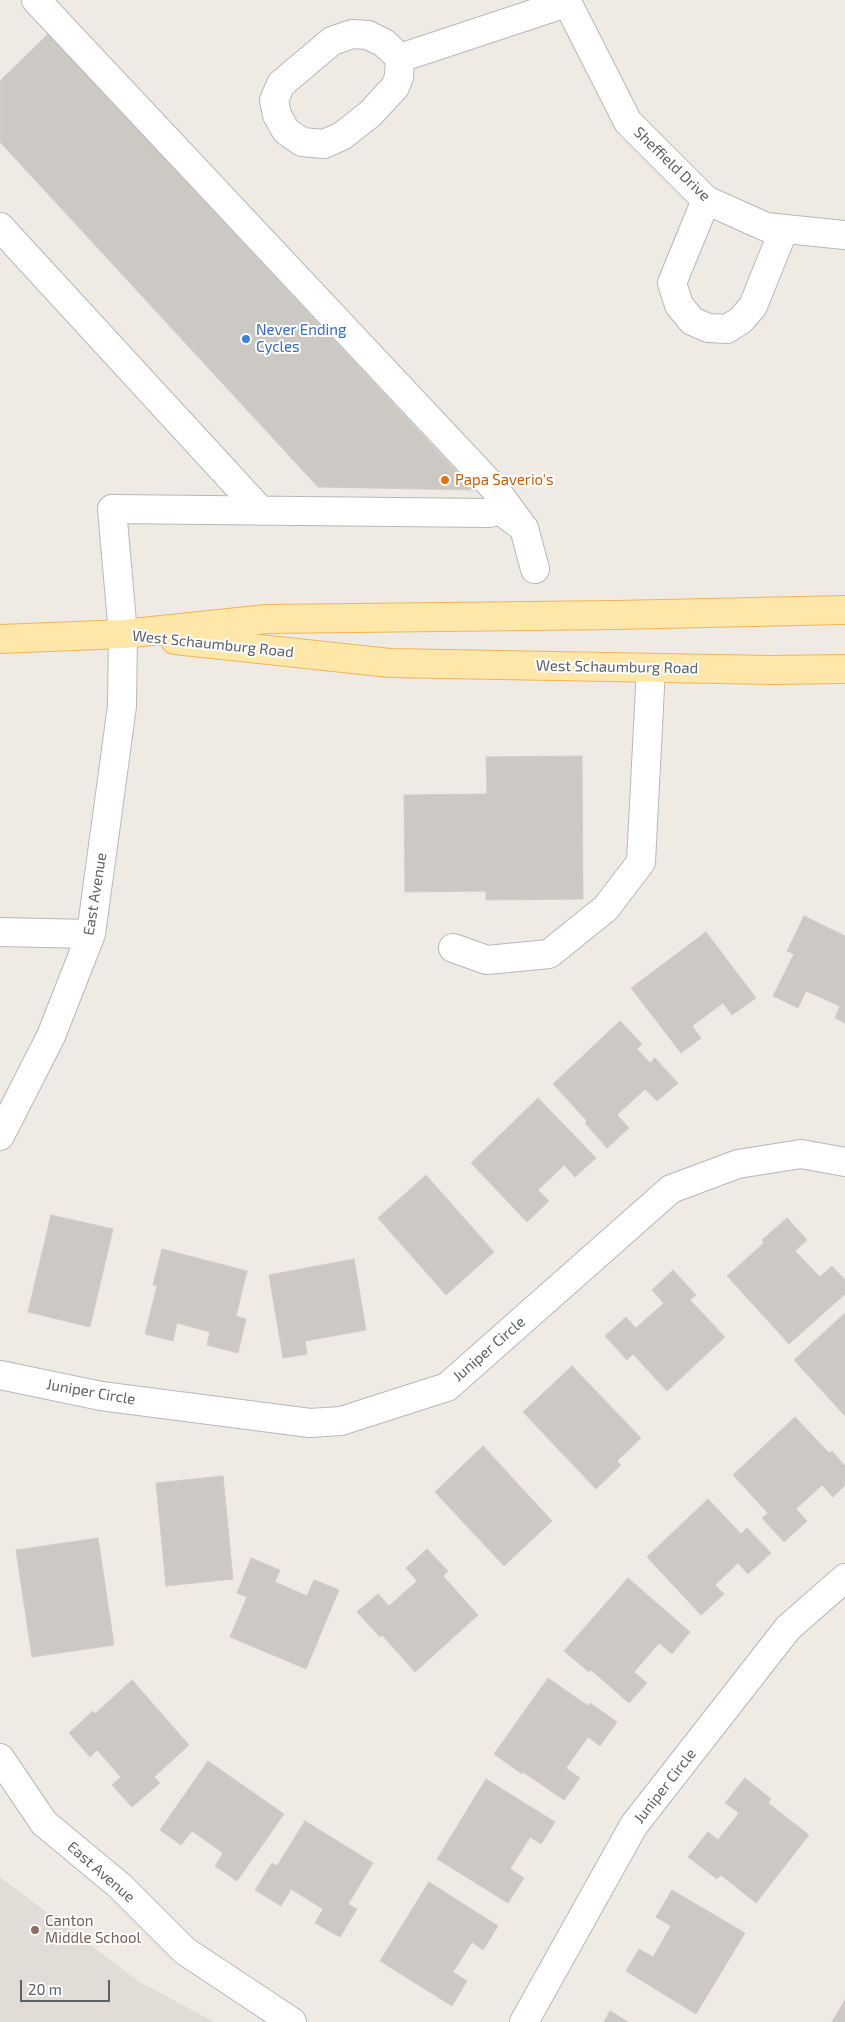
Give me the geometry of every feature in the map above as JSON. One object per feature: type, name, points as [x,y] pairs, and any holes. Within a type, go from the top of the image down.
[{"type":"main road","name":"West Schaumburg Road","points":[[123,634],[266,618],[616,615],[845,610]]},
{"type":"main road","name":"West Schaumburg Road","points":[[123,634],[390,663],[651,668],[845,669]]},
{"type":"main road","points":[[0,639],[123,634]]},
{"type":"street","points":[[36,0],[495,489],[524,528],[535,570]]},
{"type":"street","points":[[400,58],[566,1]]},
{"type":"street","name":"Sheffield Drive","points":[[566,1],[628,122],[706,200],[766,227],[845,235]]},
{"type":"street","points":[[352,34],[368,35],[384,43],[400,58],[400,77],[395,87],[370,114],[342,136],[324,144],[302,142],[286,131],[277,115],[274,100],[281,84],[332,41],[352,34]]},
{"type":"street","points":[[706,200],[672,283],[679,305],[692,321],[708,328],[727,329],[741,320],[753,306],[784,229]]},
{"type":"street","points":[[0,227],[261,511],[489,513],[501,511],[524,528]]},
{"type":"street","name":"East Avenue","points":[[0,1136],[51,1036],[91,934],[122,706],[123,634],[112,509],[261,511]]},
{"type":"street","points":[[453,948],[487,960],[549,954],[606,908],[641,862],[651,668]]},
{"type":"street","points":[[0,932],[91,934]]},
{"type":"street","name":"Juniper Circle","points":[[0,1375],[101,1396],[310,1423],[341,1421],[446,1387],[671,1189],[746,1162],[801,1154],[845,1162]]},
{"type":"street","name":"Juniper Circle","points":[[524,2022],[634,1825],[788,1628],[845,1578]]},
{"type":"street","name":"East Avenue","points":[[0,1758],[44,1823],[120,1886],[185,1951],[292,2022]]},
{"type":"shaded area","name":"Canton Middle School","points":[[0,1877],[138,1981],[214,2022],[0,2022]]},
{"type":"building","points":[[48,34],[474,490],[318,487],[0,142],[0,81]]},
{"type":"building","points":[[582,756],[583,899],[486,900],[486,891],[405,892],[404,795],[487,794],[486,757]]},
{"type":"building","points":[[804,916],[845,936],[845,1023],[835,1018],[840,1006],[806,991],[798,1008],[773,996],[794,954],[787,951]]},
{"type":"building","points":[[706,932],[756,998],[732,1015],[723,1003],[692,1026],[701,1038],[681,1053],[631,988]]},
{"type":"building","points":[[620,1021],[642,1044],[637,1049],[650,1063],[655,1058],[678,1083],[657,1101],[645,1089],[617,1115],[629,1128],[607,1148],[585,1123],[587,1121],[553,1084]]},
{"type":"building","points":[[538,1098],[596,1158],[575,1177],[564,1165],[538,1190],[549,1201],[527,1222],[471,1163]]},
{"type":"building","points":[[426,1175],[494,1252],[446,1295],[378,1218]]},
{"type":"building","points":[[51,1215],[113,1229],[90,1327],[28,1312]]},
{"type":"building","points":[[787,1218],[807,1240],[795,1251],[820,1277],[832,1266],[845,1280],[845,1294],[789,1344],[727,1276],[764,1243],[762,1240]]},
{"type":"building","points":[[162,1249],[247,1271],[236,1316],[246,1319],[238,1353],[207,1345],[210,1332],[177,1323],[173,1341],[145,1334],[157,1286],[153,1285]]},
{"type":"building","points":[[354,1259],[366,1330],[305,1341],[307,1354],[283,1358],[269,1275]]},
{"type":"building","points":[[673,1270],[696,1295],[690,1300],[725,1337],[667,1391],[633,1354],[627,1360],[605,1336],[626,1317],[636,1328],[664,1303],[652,1290]]},
{"type":"building","points":[[845,1313],[845,1416],[794,1360]]},
{"type":"building","points":[[572,1366],[641,1438],[617,1461],[621,1465],[596,1489],[523,1412]]},
{"type":"building","points":[[795,1417],[829,1453],[832,1451],[845,1466],[845,1485],[833,1497],[822,1485],[796,1509],[807,1521],[784,1542],[762,1518],[768,1513],[733,1475]]},
{"type":"building","points":[[483,1446],[552,1521],[504,1566],[435,1492]]},
{"type":"building","points":[[223,1476],[233,1579],[166,1586],[156,1483]]},
{"type":"building","points":[[708,1499],[741,1534],[747,1528],[771,1553],[748,1574],[738,1563],[715,1585],[724,1594],[701,1615],[647,1557]]},
{"type":"building","points":[[98,1538],[114,1645],[32,1657],[16,1550]]},
{"type":"building","points":[[427,1549],[448,1571],[443,1576],[478,1615],[415,1672],[382,1635],[380,1637],[357,1612],[378,1594],[389,1606],[417,1581],[406,1568]]},
{"type":"building","points":[[251,1558],[280,1570],[275,1582],[307,1596],[314,1580],[339,1590],[306,1669],[230,1637],[247,1597],[237,1593]]},
{"type":"building","points":[[628,1578],[690,1632],[672,1654],[659,1643],[634,1672],[647,1683],[629,1703],[591,1670],[589,1672],[564,1651]]},
{"type":"building","points":[[548,1678],[588,1706],[590,1703],[617,1722],[600,1746],[588,1737],[566,1768],[580,1778],[564,1800],[494,1754]]},
{"type":"building","points":[[132,1680],[189,1745],[154,1777],[160,1783],[132,1807],[112,1785],[121,1777],[97,1750],[90,1757],[69,1733],[93,1711],[95,1714]]},
{"type":"building","points":[[208,1761],[284,1814],[237,1881],[215,1866],[223,1853],[192,1831],[181,1845],[160,1830]]},
{"type":"building","points":[[745,1778],[771,1799],[768,1803],[809,1835],[756,1903],[721,1875],[717,1879],[688,1857],[708,1832],[718,1840],[739,1813],[725,1803]]},
{"type":"building","points":[[486,1779],[555,1822],[541,1844],[530,1837],[510,1869],[524,1878],[508,1903],[437,1859]]},
{"type":"building","points":[[305,1821],[373,1863],[348,1904],[357,1909],[340,1937],[315,1923],[323,1909],[291,1889],[281,1906],[255,1890],[272,1863],[277,1866]]},
{"type":"building","points":[[429,1882],[498,1926],[483,1950],[472,1942],[453,1972],[467,1981],[452,2006],[380,1961]]},
{"type":"building","points":[[672,1890],[745,1933],[696,2014],[626,1971],[639,1949],[653,1957],[671,1926],[656,1917]]},
{"type":"building","points":[[845,2000],[845,2022],[832,2022]]},
{"type":"building","points":[[610,2011],[628,2022],[604,2022]]},
{"type":"place","name":"Never Ending Cycles","points":[[246,339]]},
{"type":"place","name":"Papa Saverio's","points":[[445,480]]},
{"type":"place","name":"Canton Middle School","points":[[35,1930]]}]
